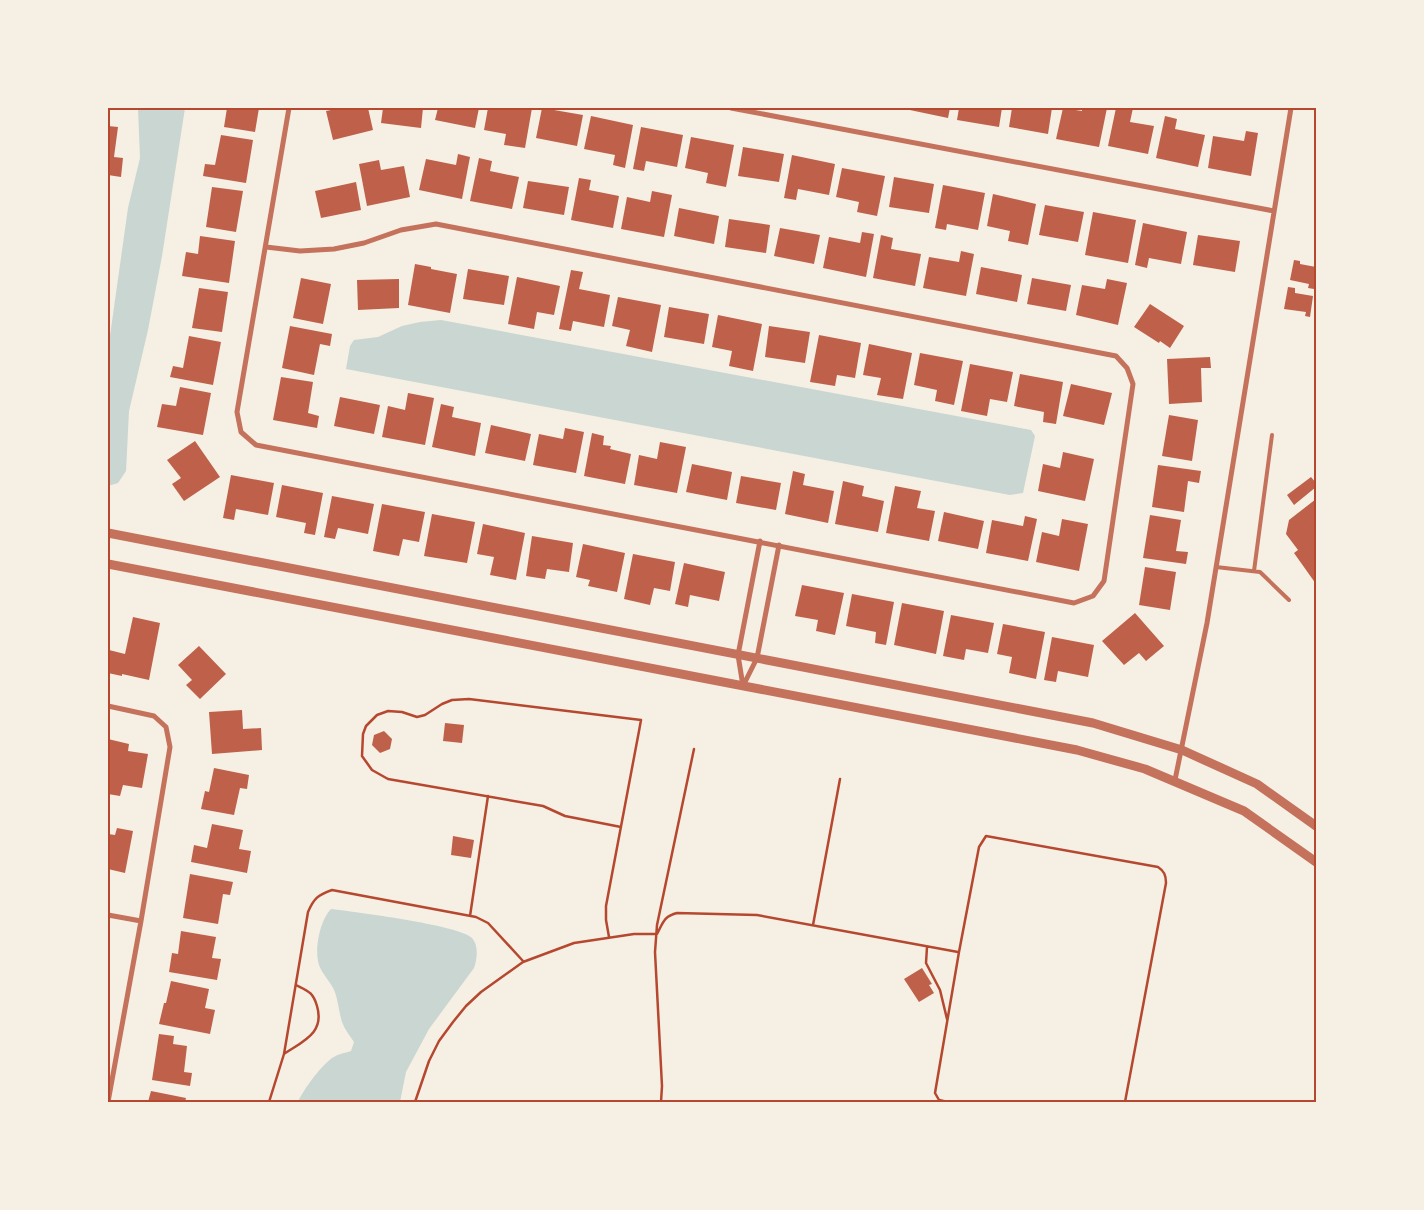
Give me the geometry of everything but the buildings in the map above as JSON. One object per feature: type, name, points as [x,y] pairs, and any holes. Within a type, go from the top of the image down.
[{"type":"street","points":[[266,247],[300,251],[334,249],[364,243],[402,230],[436,224],[1116,356],[1128,368],[1132,384],[1104,581],[1093,596],[1074,603],[256,445],[241,432],[237,412],[289,108]]},
{"type":"street","points":[[731,108],[1274,211]]},
{"type":"street","points":[[1175,780],[1207,623],[1291,108]]},
{"type":"street","points":[[108,533],[1093,724],[1182,750],[1257,784],[1316,826]]},
{"type":"street","points":[[743,686],[738,655],[760,541]]},
{"type":"street","points":[[743,686],[757,658],[779,545]]},
{"type":"street","points":[[108,564],[1077,750],[1145,769],[1175,780],[1244,811],[1316,862]]},
{"type":"street","points":[[108,706],[154,716],[166,727],[170,747],[108,1102]]},
{"type":"street","points":[[108,915],[141,921]]},
{"type":"lane","points":[[1254,571],[1272,435]]},
{"type":"lane","points":[[1216,567],[1260,572],[1289,600]]},
{"type":"path","points":[[609,937],[606,906],[621,827],[641,720],[469,699],[452,700],[442,704],[426,715],[417,717],[402,712],[388,711],[377,715],[366,726],[363,734],[362,756],[372,770],[388,779],[543,806],[565,816],[621,827]]},
{"type":"path","points":[[661,1102],[655,952],[657,925],[694,749]]},
{"type":"path","points":[[813,925],[840,779]]},
{"type":"path","points":[[470,916],[488,796]]},
{"type":"path","points":[[948,1102],[939,1101],[935,1093],[979,847],[986,836],[1158,867],[1163,870],[1166,882],[1126,1102]]},
{"type":"path","points":[[269,1102],[284,1054],[308,912],[312,901],[321,894],[332,890],[470,916],[488,923],[523,962]]},
{"type":"path","points":[[657,934],[665,918],[677,913],[757,915],[959,952]]},
{"type":"path","points":[[415,1102],[429,1061],[453,1022],[480,992],[523,962],[574,943],[634,934],[657,934]]},
{"type":"path","points":[[928,946],[926,963],[940,990],[947,1020]]},
{"type":"path","points":[[284,1054],[315,1030],[320,1016],[315,997],[308,990],[296,985]]},
{"type":"shaded area","points":[[138,108],[185,108],[162,256],[148,330],[129,411],[126,471],[118,483],[108,486],[108,350],[128,208],[140,158]]},
{"type":"shaded area","points":[[441,320],[1031,430],[1035,436],[1023,493],[1010,495],[346,369],[350,346],[354,340],[378,337],[402,326]]},
{"type":"shaded area","points":[[331,909],[448,928],[472,938],[476,945],[477,957],[474,968],[429,1029],[406,1072],[400,1102],[298,1102],[308,1085],[323,1067],[334,1057],[351,1051],[354,1042],[343,1025],[335,992],[319,965],[317,951],[319,936],[324,920]]}]
